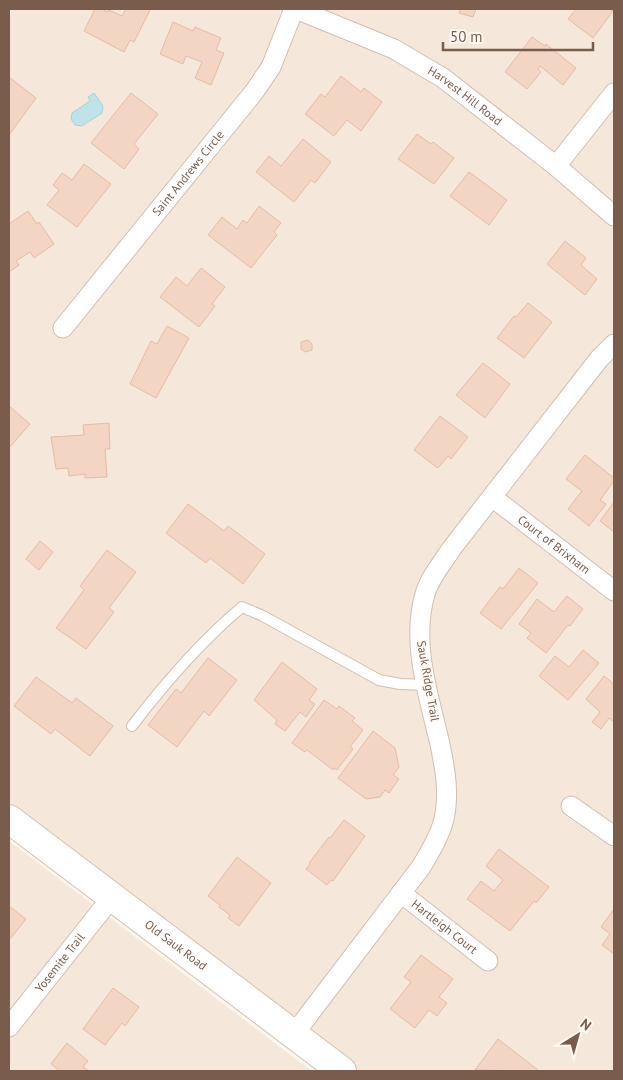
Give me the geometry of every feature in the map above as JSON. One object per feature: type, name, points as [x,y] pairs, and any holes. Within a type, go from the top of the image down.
[{"type":"street","name":"Harvest Hill Road","points":[[295,9],[394,49],[443,78],[556,166],[614,216]]},
{"type":"street","name":"Saint Andrews Circle","points":[[64,328],[254,92],[271,68],[295,9]]},
{"type":"street","points":[[556,166],[614,93]]},
{"type":"street","name":"Sauk Ridge Trail","points":[[294,1034],[421,867],[434,846],[442,826],[446,808],[446,776],[426,685],[419,642],[420,617],[426,592],[438,568],[452,548],[599,358],[614,344]]},
{"type":"street","name":"Court of Brixham","points":[[492,497],[614,591]]},
{"type":"street","points":[[571,806],[614,836]]},
{"type":"street","name":"Old Sauk Road","points":[[9,819],[342,1071]]},
{"type":"street","name":"Hartleigh Court","points":[[401,893],[488,960]]},
{"type":"street","name":"Yosemite Trail","points":[[9,1027],[112,897]]},
{"type":"lane","points":[[132,726],[182,664],[242,607],[263,616],[379,680],[400,684],[426,685]]},
{"type":"shaded area","points":[[9,9],[614,9],[614,1071],[342,1071],[9,819]]},
{"type":"shaded area","points":[[9,841],[293,1057],[312,1071],[9,1071]]},
{"type":"water","points":[[94,93],[103,106],[102,113],[82,126],[75,125],[71,119],[72,113],[90,101],[88,97]]},
{"type":"building","points":[[95,9],[108,12],[109,10],[122,16],[126,9],[150,10],[134,42],[130,40],[124,52],[84,31]]},
{"type":"building","points":[[461,9],[476,9],[473,17],[459,13]]},
{"type":"building","points":[[576,9],[609,9],[613,11],[593,38],[568,19]]},
{"type":"building","points":[[173,22],[193,31],[195,27],[221,38],[216,50],[224,53],[211,85],[195,78],[202,62],[186,56],[183,64],[160,54]]},
{"type":"building","points":[[532,37],[545,46],[546,44],[576,68],[563,85],[540,66],[538,69],[541,72],[527,89],[505,72]]},
{"type":"building","points":[[341,76],[361,92],[364,88],[382,102],[361,131],[347,120],[334,136],[305,114],[321,94],[325,97]]},
{"type":"building","points":[[9,77],[36,98],[9,135]]},
{"type":"building","points":[[131,93],[158,114],[134,144],[139,149],[124,169],[91,143]]},
{"type":"building","points":[[417,134],[431,144],[433,142],[454,158],[434,184],[398,159]]},
{"type":"building","points":[[303,139],[331,162],[315,183],[311,180],[294,202],[256,172],[269,156],[281,166]]},
{"type":"building","points":[[84,164],[111,184],[77,227],[47,205],[59,190],[53,185],[62,173],[72,180]]},
{"type":"building","points":[[469,172],[507,200],[489,225],[450,196]]},
{"type":"building","points":[[259,206],[281,223],[274,232],[277,235],[251,268],[208,235],[222,217],[237,229],[243,220],[247,223]]},
{"type":"building","points":[[28,211],[37,224],[39,222],[54,244],[34,258],[30,252],[16,261],[19,265],[9,272],[9,224]]},
{"type":"building","points":[[565,241],[586,258],[581,265],[597,279],[585,295],[547,264]]},
{"type":"building","points":[[201,268],[225,287],[212,304],[215,306],[199,327],[160,297],[176,277],[187,286]]},
{"type":"building","points":[[528,303],[552,322],[524,358],[497,338],[514,316],[516,317]]},
{"type":"building","points":[[167,326],[189,338],[156,398],[130,384],[151,341],[157,344]]},
{"type":"building","points":[[308,340],[312,344],[312,350],[305,352],[301,349],[301,342]]},
{"type":"building","points":[[483,363],[510,384],[485,418],[456,395]]},
{"type":"building","points":[[9,406],[30,424],[9,448]]},
{"type":"building","points":[[440,416],[468,437],[451,459],[448,456],[438,468],[414,450]]},
{"type":"building","points":[[109,423],[110,449],[105,449],[107,477],[85,478],[85,474],[69,476],[68,468],[56,469],[51,437],[84,435],[83,425]]},
{"type":"building","points":[[585,455],[614,478],[614,481],[600,500],[606,504],[589,526],[568,509],[582,491],[566,479]]},
{"type":"building","points":[[614,502],[614,532],[600,521]]},
{"type":"building","points":[[188,504],[224,531],[228,526],[265,554],[243,584],[210,558],[206,563],[166,533]]},
{"type":"building","points":[[40,541],[53,552],[39,570],[26,559]]},
{"type":"building","points":[[107,550],[136,572],[109,608],[114,612],[86,649],[56,628],[84,590],[80,586]]},
{"type":"building","points":[[519,568],[538,583],[501,629],[480,613],[500,587],[503,589]]},
{"type":"building","points":[[567,596],[583,609],[546,653],[527,638],[531,633],[519,624],[537,599],[554,612]]},
{"type":"building","points":[[583,650],[599,663],[568,700],[539,676],[555,656],[569,667]]},
{"type":"building","points":[[208,658],[237,680],[209,716],[204,711],[177,747],[148,725],[176,689],[181,693]]},
{"type":"building","points":[[282,662],[317,689],[309,700],[315,704],[306,717],[300,712],[285,731],[275,724],[277,720],[254,700]]},
{"type":"building","points":[[604,676],[614,684],[614,722],[609,718],[601,729],[592,722],[600,712],[586,699]]},
{"type":"building","points":[[36,677],[72,703],[76,698],[113,726],[90,756],[55,729],[51,734],[14,706]]},
{"type":"building","points":[[324,700],[337,709],[339,706],[355,718],[352,721],[363,730],[350,747],[353,749],[337,770],[334,768],[333,770],[307,750],[305,752],[292,743]]},
{"type":"building","points":[[373,731],[395,748],[399,767],[393,775],[399,779],[389,793],[385,790],[380,797],[366,799],[338,778]]},
{"type":"building","points":[[344,820],[365,836],[333,881],[331,880],[327,885],[306,869]]},
{"type":"building","points":[[499,849],[549,887],[536,903],[534,901],[510,931],[467,899],[481,881],[494,891],[503,880],[486,866]]},
{"type":"building","points":[[237,857],[271,883],[239,926],[228,918],[230,915],[208,896]]},
{"type":"building","points":[[9,906],[26,919],[10,939],[9,938]]},
{"type":"building","points":[[614,909],[614,954],[602,945],[610,934],[601,927]]},
{"type":"building","points":[[421,955],[453,979],[439,997],[447,1003],[437,1016],[429,1010],[415,1028],[390,1009],[411,982],[404,977]]},
{"type":"building","points":[[113,988],[139,1007],[125,1026],[122,1023],[105,1045],[83,1029]]},
{"type":"building","points":[[498,1039],[538,1070],[475,1070]]},
{"type":"building","points":[[67,1043],[88,1061],[83,1067],[89,1071],[60,1071],[51,1064]]}]
